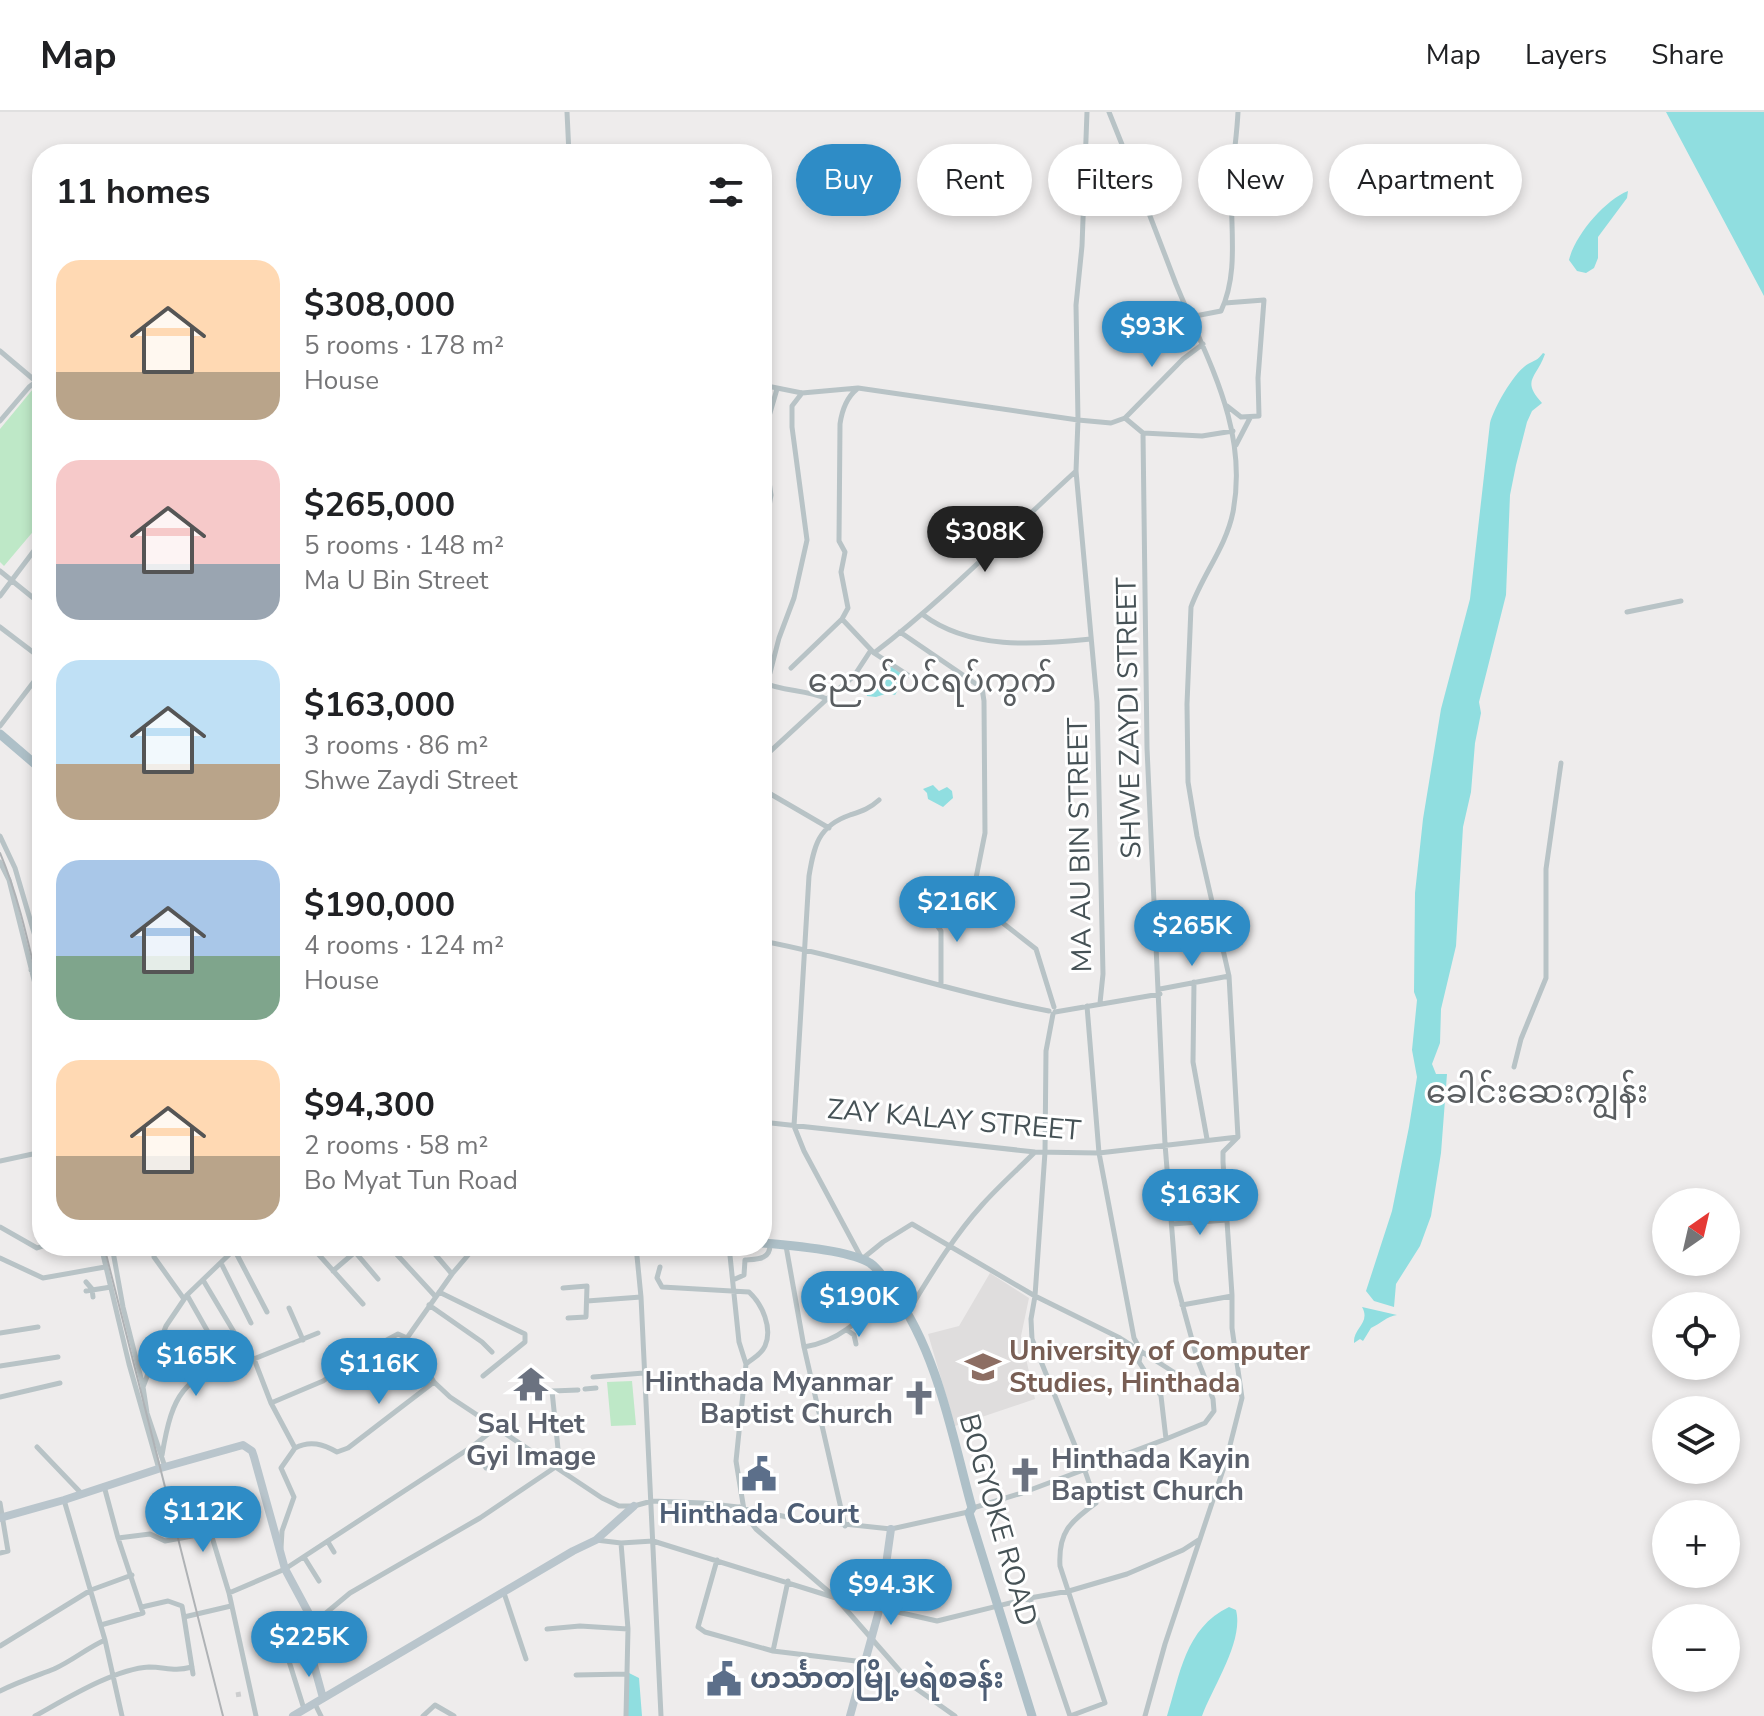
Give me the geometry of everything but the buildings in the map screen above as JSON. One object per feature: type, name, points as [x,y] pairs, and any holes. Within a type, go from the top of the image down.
[{"type":"main road","points":[[0,734],[32,761]]},
{"type":"main road","points":[[772,1244],[862,1259]]},
{"type":"main road","name":"BOGYOKE ROAD","points":[[862,1259],[873,1265],[891,1288],[920,1336],[947,1416],[970,1510],[1032,1716]]},
{"type":"street","points":[[567,112],[569,144]]},
{"type":"street","name":"MA AU BIN STREET","points":[[1087,112],[1076,333],[1076,471],[1098,724],[1103,974],[1100,1003]]},
{"type":"street","points":[[1109,112],[1226,406],[1233,431],[1237,483],[1226,536],[1198,587],[1191,607],[1187,704],[1188,782],[1193,816],[1229,976],[1238,1137],[1223,1152],[1232,1328],[1242,1398],[1226,1461],[1165,1644],[1145,1716]]},
{"type":"street","points":[[1190,317],[1221,311],[1225,303],[1232,261],[1232,179],[1238,112]]},
{"type":"street","points":[[1225,303],[1264,300],[1258,378],[1259,416],[1241,417],[1226,406]]},
{"type":"street","points":[[772,388],[802,393],[858,388],[1111,423],[1125,418],[1183,359],[1203,344]]},
{"type":"street","points":[[0,352],[32,379]]},
{"type":"street","points":[[0,421],[32,385]]},
{"type":"street","points":[[791,668],[842,619],[849,604],[841,572],[845,552],[839,541],[840,424],[841,413],[849,396],[858,388]]},
{"type":"street","points":[[772,406],[777,389]]},
{"type":"street","points":[[772,665],[794,598],[807,540],[792,427],[792,406],[802,393]]},
{"type":"street","points":[[1235,449],[1250,417]]},
{"type":"street","points":[[1125,418],[1143,433],[1202,436],[1233,431]]},
{"type":"street","name":"SHWE ZAYDI STREET","points":[[634,1506],[652,1501],[681,1501],[845,1526],[891,1529],[970,1510],[1022,1493],[1205,1423],[1214,1411],[1213,1399],[1176,1281],[1165,1144],[1147,748],[1143,433]]},
{"type":"street","points":[[772,750],[854,676],[872,651],[922,614],[1076,471]]},
{"type":"street","points":[[0,596],[32,553]]},
{"type":"street","points":[[0,571],[32,597]]},
{"type":"street","points":[[1627,612],[1681,601]]},
{"type":"street","points":[[922,614],[941,627],[968,637],[1008,642],[1091,639]]},
{"type":"street","points":[[842,619],[872,651],[908,675]]},
{"type":"street","points":[[0,627],[32,651]]},
{"type":"street","points":[[900,632],[982,688],[984,694],[985,833],[974,898]]},
{"type":"street","points":[[0,726],[32,684]]},
{"type":"street","points":[[772,686],[819,694],[827,699]]},
{"type":"street","points":[[1514,1067],[1521,1039],[1546,978],[1546,869],[1561,763]]},
{"type":"street","points":[[772,797],[829,828]]},
{"type":"street","points":[[879,800],[868,810],[835,821],[814,844],[809,876],[794,1126],[804,1151],[862,1259],[912,1224],[1208,1391]]},
{"type":"street","points":[[0,836],[15,868],[32,926]]},
{"type":"street","points":[[0,862],[9,880],[32,974]]},
{"type":"street","points":[[941,984],[941,931],[931,918],[974,898]]},
{"type":"street","points":[[974,898],[992,916],[1036,949],[1053,1011],[1046,1051],[1045,1152],[1032,1339],[1096,1503],[1074,1519],[1062,1539],[1060,1566],[1105,1703],[1090,1713],[1070,1716],[1030,1598]]},
{"type":"street","points":[[772,943],[1053,1011],[1229,976]]},
{"type":"street","points":[[1194,982],[1193,1062],[1207,1139]]},
{"type":"street","points":[[1087,1006],[1099,1153],[1134,1338],[1141,1351],[1139,1362],[1161,1396],[1166,1439]]},
{"type":"street","name":"ZAY KALAY STREET","points":[[772,1123],[1035,1152],[1099,1153],[1238,1137]]},
{"type":"street","points":[[908,1312],[938,1263],[982,1205],[1035,1152]]},
{"type":"street","points":[[0,1161],[32,1154]]},
{"type":"street","points":[[1172,1224],[1227,1220]]},
{"type":"street","points":[[0,1227],[32,1245]]},
{"type":"street","points":[[786,1245],[804,1347],[845,1526]]},
{"type":"street","points":[[103,1256],[161,1468]]},
{"type":"street","points":[[114,1256],[147,1413],[162,1456]]},
{"type":"street","points":[[143,1387],[166,1326],[186,1297],[228,1256]]},
{"type":"street","points":[[240,1256],[267,1312]]},
{"type":"street","points":[[320,1256],[363,1304]]},
{"type":"street","points":[[333,1271],[350,1256]]},
{"type":"street","points":[[358,1256],[378,1279]]},
{"type":"street","points":[[399,1256],[437,1294],[525,1334],[525,1342],[483,1376]]},
{"type":"street","points":[[437,1256],[452,1274]]},
{"type":"street","points":[[407,1338],[467,1256]]},
{"type":"street","points":[[637,1256],[661,1716]]},
{"type":"street","points":[[730,1256],[739,1342],[746,1364],[736,1461],[741,1508],[745,1517],[836,1598],[914,1687],[955,1716]]},
{"type":"street","points":[[733,1280],[744,1275],[745,1260],[765,1256]]},
{"type":"street","points":[[154,1257],[186,1297],[212,1339]]},
{"type":"street","points":[[0,1258],[43,1278],[105,1267]]},
{"type":"street","points":[[221,1263],[251,1323]]},
{"type":"street","points":[[660,1267],[657,1278],[662,1287],[749,1292],[757,1299],[764,1314],[767,1342],[759,1355],[746,1364]]},
{"type":"street","points":[[203,1280],[234,1332]]},
{"type":"street","points":[[86,1282],[93,1297]]},
{"type":"street","points":[[563,1288],[587,1286],[586,1317],[568,1318]]},
{"type":"street","points":[[89,1290],[111,1287]]},
{"type":"street","points":[[804,1347],[826,1344],[847,1330],[891,1288]]},
{"type":"street","points":[[1182,1305],[1232,1295]]},
{"type":"street","points":[[587,1301],[641,1297]]},
{"type":"street","points":[[429,1305],[492,1352]]},
{"type":"street","points":[[289,1308],[303,1340]]},
{"type":"street","points":[[0,1333],[38,1327]]},
{"type":"street","points":[[847,1330],[854,1335],[856,1344]]},
{"type":"street","points":[[254,1359],[318,1333]]},
{"type":"street","points":[[271,1403],[323,1381],[398,1334],[407,1338],[434,1382],[450,1397],[498,1426],[602,1498],[619,1506],[634,1506]]},
{"type":"street","points":[[161,1468],[163,1438],[178,1396],[213,1368],[246,1351],[254,1359],[271,1403],[295,1448]]},
{"type":"street","points":[[0,1366],[58,1357]]},
{"type":"street","points":[[593,1377],[644,1373]]},
{"type":"street","points":[[281,1553],[282,1531],[294,1497],[281,1468],[295,1448],[313,1443],[337,1452],[348,1448],[434,1382]]},
{"type":"street","points":[[0,1397],[60,1383]]},
{"type":"street","points":[[558,1468],[552,1391],[596,1388]]},
{"type":"street","points":[[229,1593],[285,1569],[473,1446],[498,1426]]},
{"type":"street","points":[[2,1518],[161,1468],[243,1445],[249,1447],[285,1569],[314,1623]]},
{"type":"street","points":[[473,1446],[486,1468]]},
{"type":"street","points":[[37,1447],[81,1494]]},
{"type":"street","points":[[321,1716],[309,1647],[309,1626],[350,1593],[480,1518],[558,1468]]},
{"type":"street","points":[[101,1625],[143,1613],[104,1485]]},
{"type":"street","points":[[220,1490],[221,1498],[205,1508],[208,1535],[214,1541],[229,1593],[256,1716]]},
{"type":"street","points":[[64,1500],[101,1625],[122,1716]]},
{"type":"street","points":[[0,1503],[8,1551],[0,1553]]},
{"type":"street","points":[[293,1716],[596,1540],[634,1506]]},
{"type":"street","points":[[850,1716],[880,1607],[891,1529]]},
{"type":"street","points":[[118,1538],[150,1534],[165,1541],[208,1535]]},
{"type":"street","points":[[596,1540],[621,1543],[653,1541],[836,1598],[937,1621],[1069,1591],[1156,1563],[1201,1538]]},
{"type":"street","points":[[328,1542],[334,1552]]},
{"type":"street","points":[[621,1543],[628,1629],[626,1716]]},
{"type":"street","points":[[304,1557],[319,1581]]},
{"type":"street","points":[[717,1560],[698,1627],[705,1632],[773,1651],[864,1662]]},
{"type":"street","points":[[0,1646],[91,1590],[132,1575]]},
{"type":"street","points":[[773,1651],[788,1581]]},
{"type":"street","points":[[504,1593],[526,1659]]},
{"type":"street","points":[[35,1716],[112,1677],[150,1667],[193,1670],[182,1606],[168,1601],[142,1607]]},
{"type":"street","points":[[184,1617],[231,1606]]},
{"type":"street","points":[[547,1629],[580,1626],[628,1629]]},
{"type":"street","points":[[0,1691],[22,1679],[57,1668],[86,1648],[105,1640]]},
{"type":"street","points":[[288,1658],[304,1709]]},
{"type":"street","points":[[576,1675],[627,1674]]},
{"type":"street","points":[[423,1716],[435,1705],[454,1716]]},
{"type":"shaded area","name":"University of Computer Studies, Hinthada","points":[[990,1273],[1029,1298],[1021,1336],[1035,1399],[955,1426],[928,1334],[959,1326]]},
{"type":"green space","points":[[32,390],[32,533],[4,566],[0,562],[0,429]]},
{"type":"green space","points":[[632,1381],[636,1425],[611,1426],[607,1382]]},
{"type":"water","points":[[1666,112],[1764,112],[1764,296]]},
{"type":"water","points":[[1628,191],[1627,198],[1598,237],[1598,258],[1594,268],[1586,273],[1577,271],[1569,260],[1584,230],[1610,202]]},
{"type":"water","points":[[1543,353],[1531,384],[1542,403],[1532,411],[1527,422],[1510,495],[1506,595],[1479,702],[1481,713],[1471,792],[1463,827],[1456,946],[1441,1009],[1440,1043],[1432,1064],[1436,1074],[1447,1074],[1441,1153],[1431,1216],[1420,1246],[1396,1284],[1394,1307],[1374,1301],[1366,1291],[1392,1211],[1417,1077],[1412,1050],[1417,1000],[1414,992],[1415,893],[1423,819],[1441,709],[1470,599],[1490,423],[1517,374]]},
{"type":"water","points":[[892,667],[904,679],[895,695],[867,696],[866,689],[878,688],[886,669]]},
{"type":"water","points":[[933,785],[939,791],[947,787],[952,791],[953,798],[943,807],[928,799],[923,789]]},
{"type":"water","points":[[1362,1307],[1397,1315],[1371,1328],[1363,1341],[1360,1339],[1354,1343],[1364,1317]]},
{"type":"water","points":[[1229,1607],[1236,1610],[1236,1635],[1202,1716],[1167,1716],[1193,1640],[1214,1616]]},
{"type":"water","points":[[629,1673],[639,1678],[642,1716],[627,1716]]},
{"type":"tunnel","points":[[238,1692],[239,1698]]},
{"type":"railway","points":[[0,853],[19,907],[32,960]]},
{"type":"railway","points":[[107,1256],[223,1716]]},
{"type":"place","name":"University of Computer Studies, Hinthada","points":[[983,1367]]},
{"type":"place","name":"Sal Htet Gyi Image","points":[[531,1384]]},
{"type":"place","name":"Hinthada Myanmar Baptist Church","points":[[919,1398]]},
{"type":"place","name":"Hinthada Court","points":[[759,1474]]},
{"type":"place","name":"Hinthada Kayin Baptist Church","points":[[1025,1475]]},
{"type":"place","name":"ဟင်္သာတမြို့မရဲစခန်း","points":[[724,1679]]},
{"type":"district","name":"ညောင်ပင်ရပ်ကွက်","points":[[932,681]]},
{"type":"district","name":"ခေါင်းဆေးကျွန်း","points":[[1537,1092]]}]
